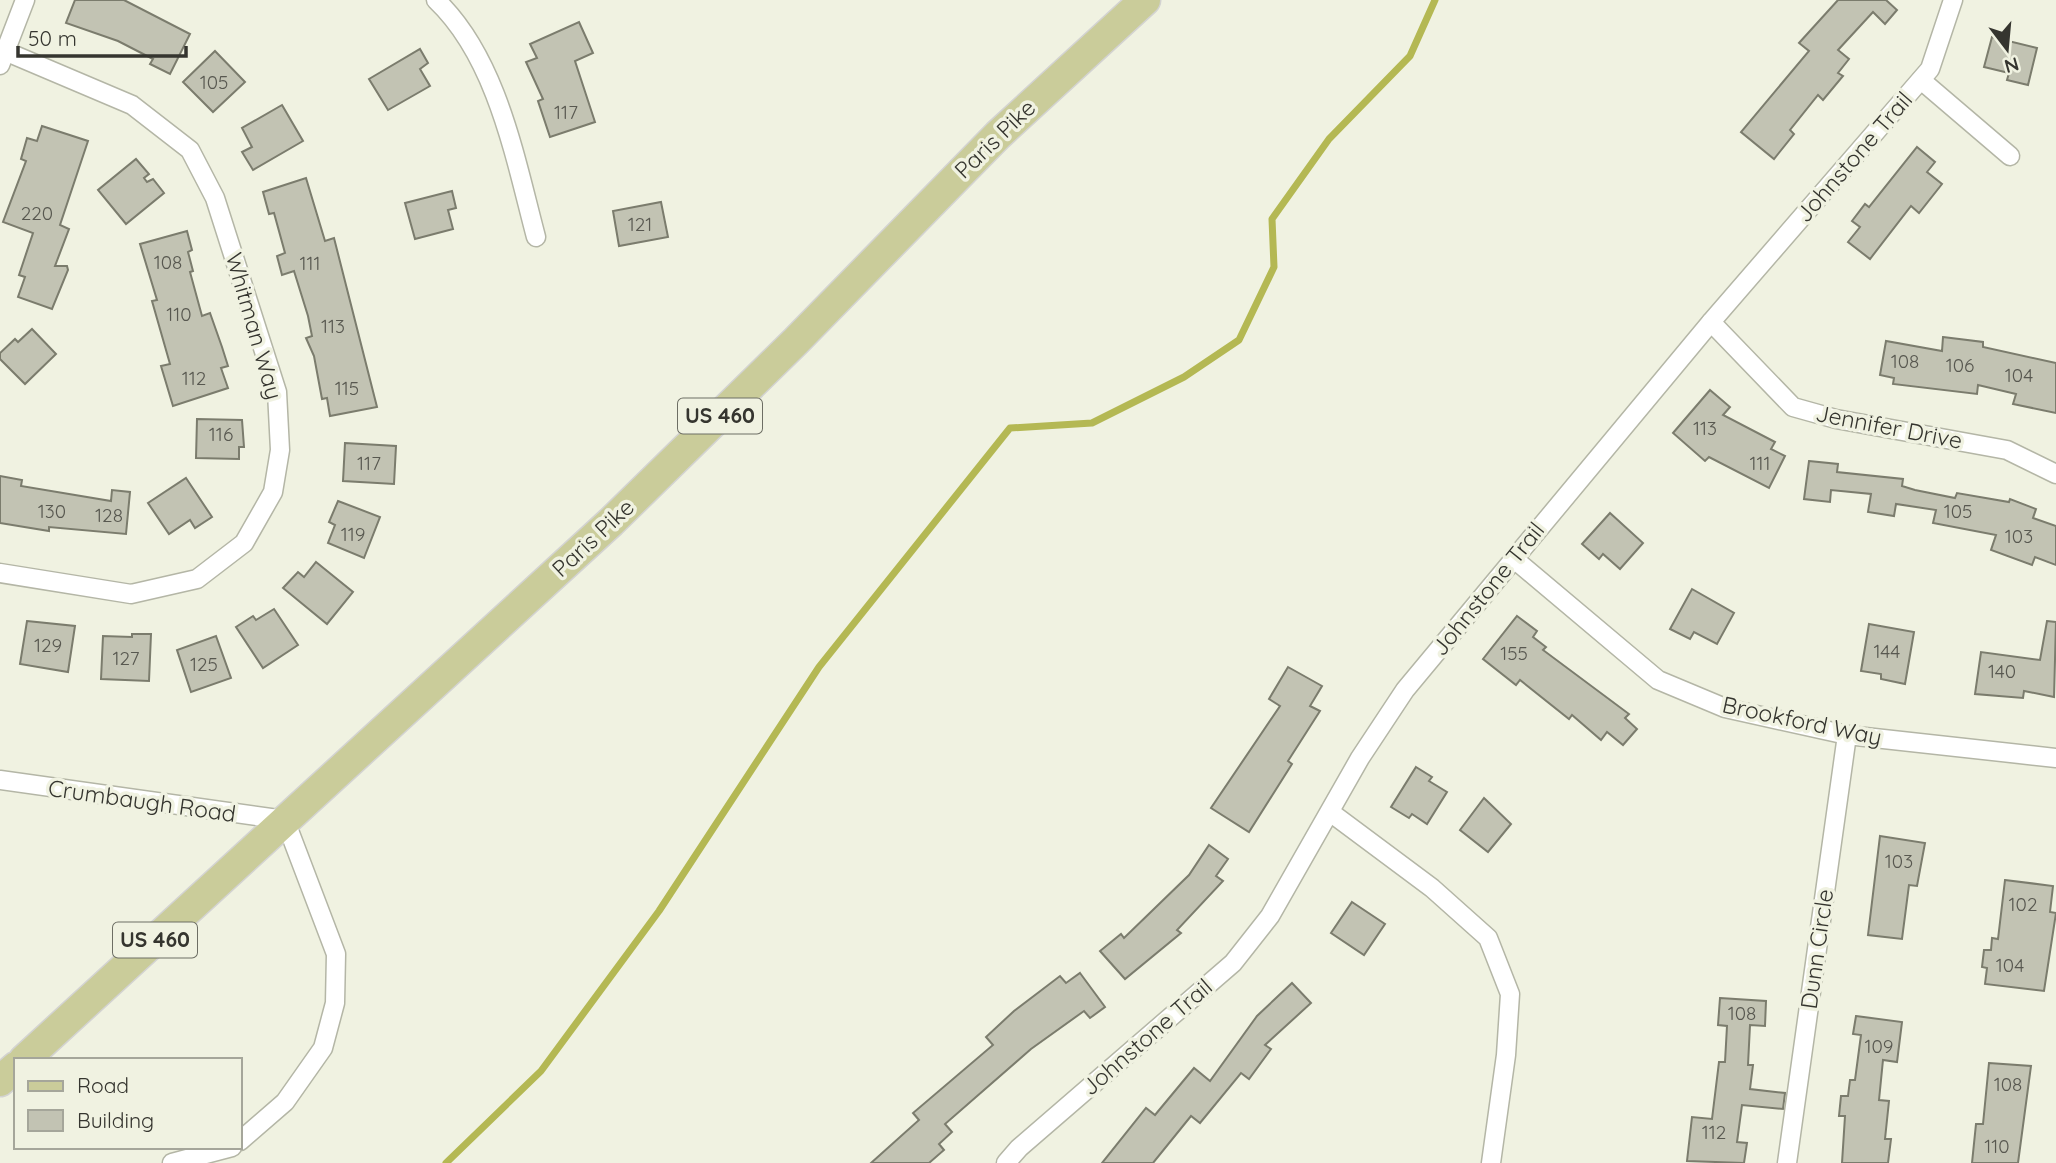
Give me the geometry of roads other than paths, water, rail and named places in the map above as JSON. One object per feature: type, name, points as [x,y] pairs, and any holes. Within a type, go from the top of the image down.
[{"type":"main road","name":"Paris Pike","points":[[26,1058],[611,522],[796,341],[998,135],[1145,0]]},
{"type":"main road","points":[[0,1081],[14,1069]]},
{"type":"street","points":[[2,54],[25,0]]},
{"type":"street","points":[[436,0],[476,48],[511,143],[537,237]]},
{"type":"street","name":"Johnstone Trail","points":[[1006,1163],[1019,1148],[1143,1038],[1233,963],[1269,916],[1329,812],[1405,690],[1711,322],[1930,69],[1953,0]]},
{"type":"street","name":"Whitman Way","points":[[0,573],[131,594],[197,579],[244,543],[273,492],[280,450],[277,392],[215,198],[190,150],[132,105],[2,54]]},
{"type":"street","points":[[1921,80],[2010,156]]},
{"type":"street","name":"Jennifer Drive","points":[[1711,322],[1793,407],[1836,419],[2007,450],[2056,474]]},
{"type":"street","name":"Brookford Way","points":[[1513,558],[1658,680],[1725,708],[1847,735],[2056,758]]},
{"type":"street","name":"Dunn Circle","points":[[1787,1163],[1847,735]]},
{"type":"street","name":"Crumbaugh Road","points":[[0,780],[285,820]]},
{"type":"street","points":[[1329,812],[1432,888],[1488,938],[1510,993],[1506,1055],[1491,1163]]},
{"type":"street","points":[[242,1139],[285,1102],[323,1048],[335,1003],[336,954],[285,820]]},
{"type":"street","points":[[172,1163],[224,1149]]},
{"type":"waterway","points":[[446,1163],[541,1071],[659,911],[819,667],[1010,428],[1092,423],[1184,377],[1239,340],[1274,267],[1272,219],[1329,139],[1410,56],[1435,0]]}]
